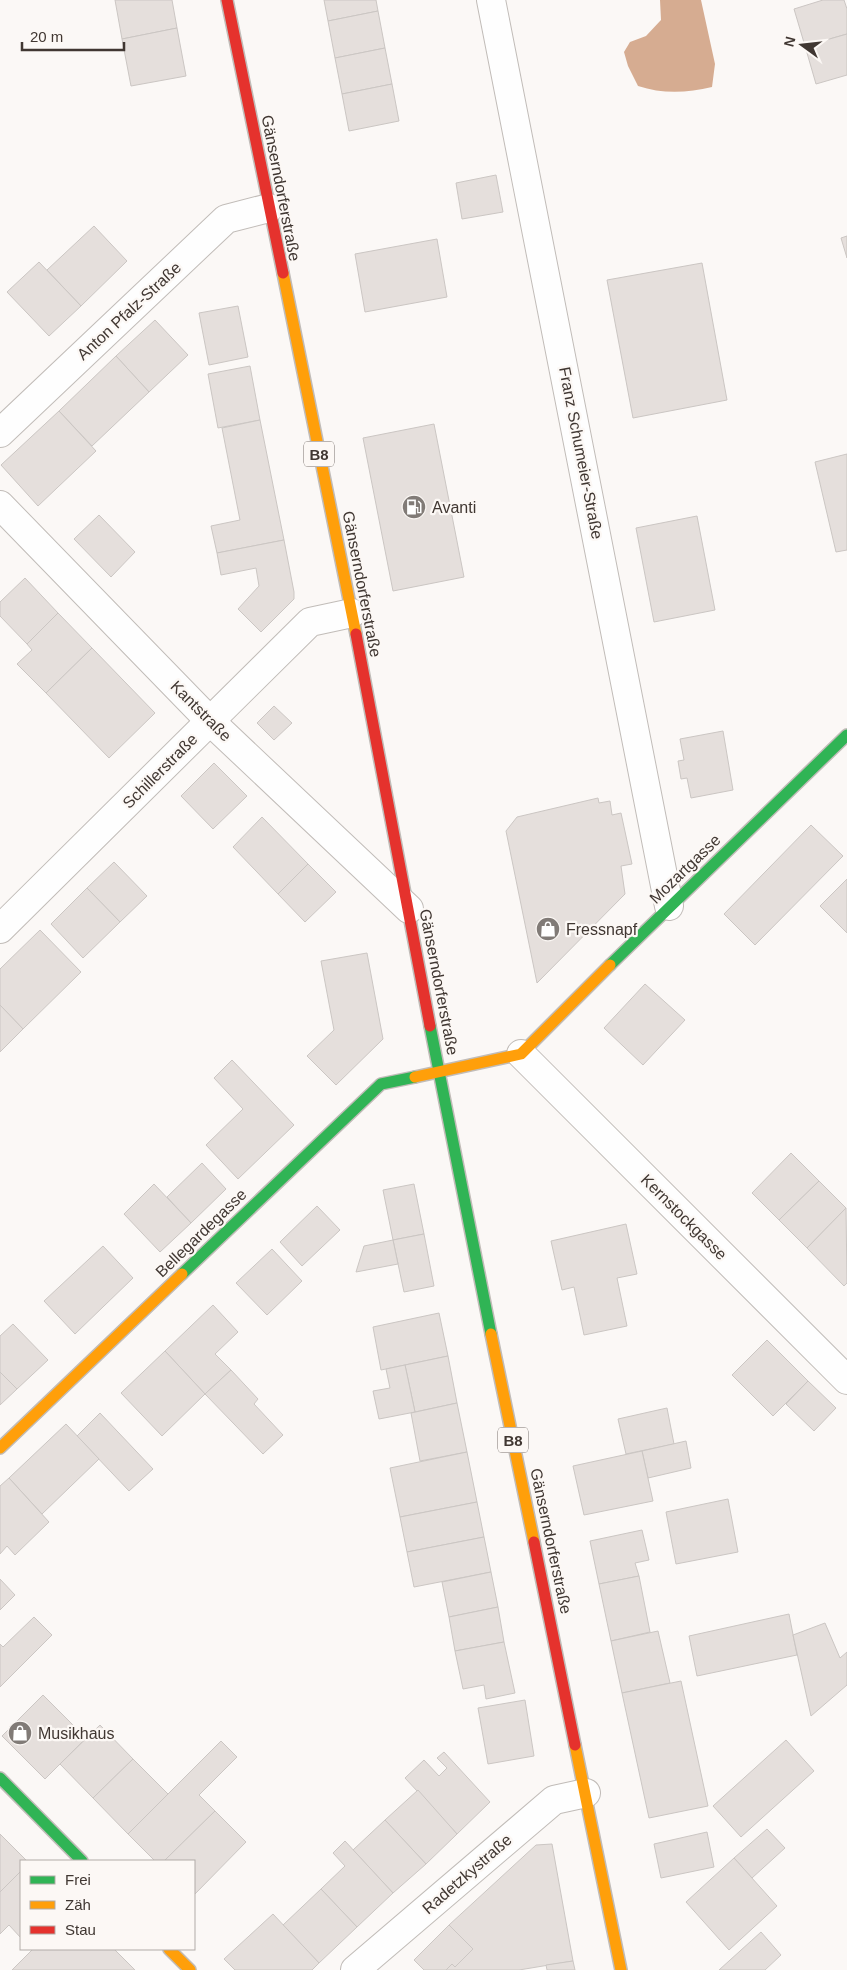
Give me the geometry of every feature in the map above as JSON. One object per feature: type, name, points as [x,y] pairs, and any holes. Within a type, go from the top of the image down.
[{"type":"main road","name":"Gänserndorferstraße","points":[[227,0],[352,613],[460,1182],[621,1970]]},
{"type":"main road","name":"Mozartgasse","points":[[521,1054],[669,906],[843,748]]},
{"type":"main road","points":[[440,1072],[521,1054]]},
{"type":"main road","name":"Bellegardegasse","points":[[0,1448],[380,1084],[440,1072]]},
{"type":"main road","points":[[0,1778],[81,1860]]},
{"type":"main road","points":[[170,1950],[190,1970]]},
{"type":"street","name":"Franz Schumeier-Straße","points":[[491,0],[669,906]]},
{"type":"street","name":"Anton Pfalz-Straße","points":[[0,433],[226,219],[269,208]]},
{"type":"street","name":"Kantstraße","points":[[0,505],[210,721],[409,909]]},
{"type":"street","name":"Schillerstraße","points":[[0,929],[310,622],[352,613]]},
{"type":"street","name":"Kernstockgasse","points":[[521,1054],[842,1364]]},
{"type":"street","name":"Radetzkystraße","points":[[355,1970],[554,1800],[586,1793]]},
{"type":"shaded area","points":[[660,0],[701,0],[715,64],[712,87],[675,92],[647,89],[638,86],[628,66],[624,52],[630,42],[646,36],[661,20]]},
{"type":"building","points":[[115,0],[172,0],[177,28],[122,39]]},
{"type":"building","points":[[324,0],[376,0],[378,11],[328,21]]},
{"type":"building","points":[[823,0],[844,0],[847,9],[847,34],[805,46],[794,9]]},
{"type":"building","points":[[378,11],[385,48],[335,58],[328,21]]},
{"type":"building","points":[[177,28],[186,76],[131,86],[122,39]]},
{"type":"building","points":[[847,34],[847,75],[816,84],[805,46]]},
{"type":"building","points":[[385,48],[392,84],[342,94],[335,58]]},
{"type":"building","points":[[392,84],[399,121],[349,131],[342,94]]},
{"type":"building","points":[[496,175],[503,212],[462,219],[456,183]]},
{"type":"building","points":[[94,226],[127,261],[81,306],[47,270]]},
{"type":"building","points":[[847,236],[847,258],[841,238]]},
{"type":"building","points":[[437,239],[447,297],[365,312],[355,254]]},
{"type":"building","points":[[39,262],[81,306],[49,336],[7,292]]},
{"type":"building","points":[[702,263],[727,400],[633,418],[607,280]]},
{"type":"building","points":[[238,306],[248,357],[209,365],[199,313]]},
{"type":"building","points":[[155,320],[188,355],[149,392],[116,356]]},
{"type":"building","points":[[116,356],[149,392],[92,446],[59,411]]},
{"type":"building","points":[[250,366],[260,420],[218,428],[208,374]]},
{"type":"building","points":[[59,411],[96,451],[38,506],[1,465]]},
{"type":"building","points":[[260,420],[284,540],[217,553],[211,526],[240,520],[222,428]]},
{"type":"building","name":"Avanti","points":[[434,424],[464,577],[393,591],[363,438]]},
{"type":"building","points":[[847,454],[847,550],[836,552],[815,462]]},
{"type":"building","points":[[99,515],[135,552],[111,577],[74,539]]},
{"type":"building","points":[[697,516],[715,610],[654,622],[636,528]]},
{"type":"building","points":[[284,540],[294,599],[261,632],[238,609],[259,586],[256,568],[221,575],[217,553]]},
{"type":"building","points":[[25,578],[58,613],[27,644],[0,616],[0,602]]},
{"type":"building","points":[[58,613],[92,648],[46,693],[17,664],[32,650],[27,644]]},
{"type":"building","points":[[92,648],[155,713],[109,758],[46,693]]},
{"type":"building","points":[[274,706],[292,723],[274,740],[257,723]]},
{"type":"building","points":[[723,731],[733,790],[691,798],[687,778],[681,779],[678,761],[684,760],[680,739]]},
{"type":"building","points":[[214,763],[247,796],[213,829],[181,796]]},
{"type":"building","points":[[598,798],[599,803],[610,801],[612,815],[621,813],[632,864],[621,866],[625,894],[537,983],[506,831],[517,817]]},
{"type":"building","points":[[262,817],[308,864],[278,894],[233,847]]},
{"type":"building","points":[[811,825],[843,856],[755,945],[724,914]]},
{"type":"building","points":[[114,862],[147,896],[120,922],[87,888]]},
{"type":"building","points":[[308,864],[336,892],[305,922],[278,894]]},
{"type":"building","points":[[847,879],[847,933],[820,906]]},
{"type":"building","points":[[87,888],[120,922],[83,958],[51,924]]},
{"type":"building","points":[[40,930],[81,972],[23,1029],[0,1005],[0,969]]},
{"type":"building","points":[[367,953],[383,1039],[336,1085],[307,1056],[334,1030],[321,961]]},
{"type":"building","points":[[645,984],[685,1020],[643,1065],[604,1028]]},
{"type":"building","points":[[0,1005],[23,1029],[0,1052]]},
{"type":"building","points":[[232,1060],[294,1125],[238,1179],[206,1145],[243,1109],[214,1078]]},
{"type":"building","points":[[791,1153],[819,1181],[779,1220],[752,1193]]},
{"type":"building","points":[[202,1163],[226,1189],[191,1223],[167,1197]]},
{"type":"building","points":[[819,1181],[846,1208],[807,1248],[779,1220]]},
{"type":"building","points":[[154,1184],[191,1223],[160,1252],[124,1214]]},
{"type":"building","points":[[414,1184],[424,1234],[393,1240],[383,1190]]},
{"type":"building","points":[[317,1206],[340,1230],[302,1266],[280,1242]]},
{"type":"building","points":[[846,1208],[847,1283],[844,1286],[807,1248]]},
{"type":"building","points":[[626,1224],[637,1274],[617,1278],[627,1326],[584,1335],[574,1287],[562,1290],[551,1241]]},
{"type":"building","points":[[424,1234],[434,1286],[404,1292],[393,1240]]},
{"type":"building","points":[[393,1240],[398,1264],[356,1272],[364,1246]]},
{"type":"building","points":[[103,1246],[133,1278],[75,1334],[44,1301]]},
{"type":"building","points":[[272,1249],[302,1281],[267,1315],[236,1283]]},
{"type":"building","points":[[213,1305],[238,1332],[215,1354],[231,1370],[205,1394],[165,1351]]},
{"type":"building","points":[[439,1313],[448,1356],[381,1370],[373,1327]]},
{"type":"building","points":[[13,1324],[48,1360],[17,1389],[0,1372],[0,1336]]},
{"type":"building","points":[[767,1340],[808,1381],[773,1416],[732,1375]]},
{"type":"building","points":[[165,1351],[205,1394],[162,1436],[121,1393]]},
{"type":"building","points":[[448,1356],[457,1403],[415,1412],[405,1365]]},
{"type":"building","points":[[405,1365],[415,1412],[379,1419],[373,1391],[390,1388],[386,1369]]},
{"type":"building","points":[[231,1370],[258,1399],[254,1404],[283,1435],[263,1454],[205,1394]]},
{"type":"building","points":[[0,1372],[17,1389],[0,1405]]},
{"type":"building","points":[[808,1381],[836,1408],[814,1431],[786,1404]]},
{"type":"building","points":[[457,1403],[467,1452],[420,1461],[411,1413]]},
{"type":"building","points":[[667,1408],[674,1444],[626,1454],[618,1419]]},
{"type":"building","points":[[100,1413],[153,1469],[129,1491],[77,1436]]},
{"type":"building","points":[[66,1424],[99,1459],[42,1514],[9,1478]]},
{"type":"building","points":[[686,1441],[691,1468],[648,1478],[642,1451]]},
{"type":"building","points":[[642,1451],[653,1501],[584,1515],[573,1466]]},
{"type":"building","points":[[467,1452],[477,1502],[400,1517],[390,1468]]},
{"type":"building","points":[[9,1478],[49,1522],[15,1555],[7,1546],[0,1554],[0,1486]]},
{"type":"building","points":[[728,1499],[738,1552],[676,1564],[666,1512]]},
{"type":"building","points":[[477,1502],[484,1537],[407,1552],[400,1517]]},
{"type":"building","points":[[642,1530],[649,1560],[635,1563],[639,1576],[599,1584],[590,1541]]},
{"type":"building","points":[[484,1537],[491,1572],[414,1587],[407,1552]]},
{"type":"building","points":[[491,1572],[498,1607],[449,1617],[442,1582]]},
{"type":"building","points":[[639,1576],[650,1632],[611,1641],[599,1584]]},
{"type":"building","points":[[0,1579],[15,1595],[0,1610]]},
{"type":"building","points":[[498,1607],[504,1642],[455,1651],[449,1617]]},
{"type":"building","points":[[789,1614],[797,1655],[697,1676],[689,1636]]},
{"type":"building","points":[[34,1617],[52,1635],[0,1687],[0,1644],[3,1647]]},
{"type":"building","points":[[825,1623],[840,1658],[847,1652],[847,1685],[811,1716],[793,1635]]},
{"type":"building","points":[[658,1631],[670,1683],[622,1693],[611,1641]]},
{"type":"building","points":[[504,1642],[515,1693],[486,1699],[484,1685],[463,1689],[455,1651]]},
{"type":"building","points":[[681,1681],[708,1806],[649,1818],[622,1693]]},
{"type":"building","points":[[43,1695],[86,1738],[45,1779],[2,1736]]},
{"type":"building","points":[[525,1700],[534,1756],[488,1764],[478,1708]]},
{"type":"building","points":[[100,1725],[133,1759],[93,1798],[60,1764]]},
{"type":"building","points":[[786,1740],[814,1771],[741,1837],[713,1806]]},
{"type":"building","points":[[221,1741],[237,1757],[199,1795],[215,1811],[165,1860],[154,1860],[128,1834]]},
{"type":"building","points":[[444,1752],[490,1802],[457,1834],[405,1778],[424,1760],[439,1776],[447,1768],[437,1758]]},
{"type":"building","points":[[133,1759],[168,1794],[128,1834],[93,1798]]},
{"type":"building","points":[[418,1790],[457,1834],[426,1864],[385,1820]]},
{"type":"building","points":[[215,1811],[246,1842],[195,1894],[195,1860],[165,1860]]},
{"type":"building","points":[[385,1820],[426,1864],[393,1893],[353,1850]]},
{"type":"building","points":[[767,1829],[785,1848],[752,1878],[734,1858]]},
{"type":"building","points":[[707,1832],[714,1867],[661,1878],[654,1844]]},
{"type":"building","points":[[0,1834],[26,1860],[20,1860],[20,1872],[0,1892]]},
{"type":"building","points":[[345,1841],[393,1893],[357,1927],[321,1889],[345,1866],[333,1853]]},
{"type":"building","points":[[552,1844],[573,1961],[519,1970],[446,1970],[452,1964],[455,1967],[473,1949],[449,1925],[536,1845]]},
{"type":"building","points":[[734,1858],[777,1906],[729,1950],[686,1902]]},
{"type":"building","points":[[20,1872],[20,1937],[9,1925],[0,1934],[0,1892]]},
{"type":"building","points":[[321,1889],[357,1927],[319,1963],[283,1925]]},
{"type":"building","points":[[273,1914],[319,1963],[312,1970],[235,1970],[224,1959]]},
{"type":"building","points":[[449,1925],[473,1949],[455,1967],[452,1964],[446,1970],[424,1970],[414,1960]]},
{"type":"building","points":[[761,1932],[781,1955],[765,1970],[719,1970]]},
{"type":"building","points":[[32,1950],[115,1950],[135,1970],[12,1970]]},
{"type":"building","points":[[573,1961],[575,1970],[547,1970],[546,1965]]},
{"type":"traffic: fast","points":[[610,965],[847,735]]},
{"type":"traffic: fast","points":[[430,1026],[491,1334]]},
{"type":"traffic: fast","points":[[182,1274],[381,1084],[415,1077]]},
{"type":"traffic: fast","points":[[0,1778],[81,1860]]},
{"type":"traffic: slow","points":[[283,273],[356,634]]},
{"type":"traffic: slow","points":[[415,1077],[521,1054],[610,965]]},
{"type":"traffic: slow","points":[[0,1448],[182,1274]]},
{"type":"traffic: slow","points":[[491,1334],[534,1542]]},
{"type":"traffic: slow","points":[[575,1745],[621,1970]]},
{"type":"traffic: slow","points":[[170,1950],[190,1970]]},
{"type":"traffic: jam","points":[[227,0],[283,273]]},
{"type":"traffic: jam","points":[[356,634],[430,1026]]},
{"type":"traffic: jam","points":[[534,1542],[575,1745]]},
{"type":"place","name":"Avanti","points":[[414,507]]},
{"type":"place","name":"Fressnapf","points":[[548,929]]},
{"type":"place","name":"Musikhaus","points":[[20,1733]]}]
